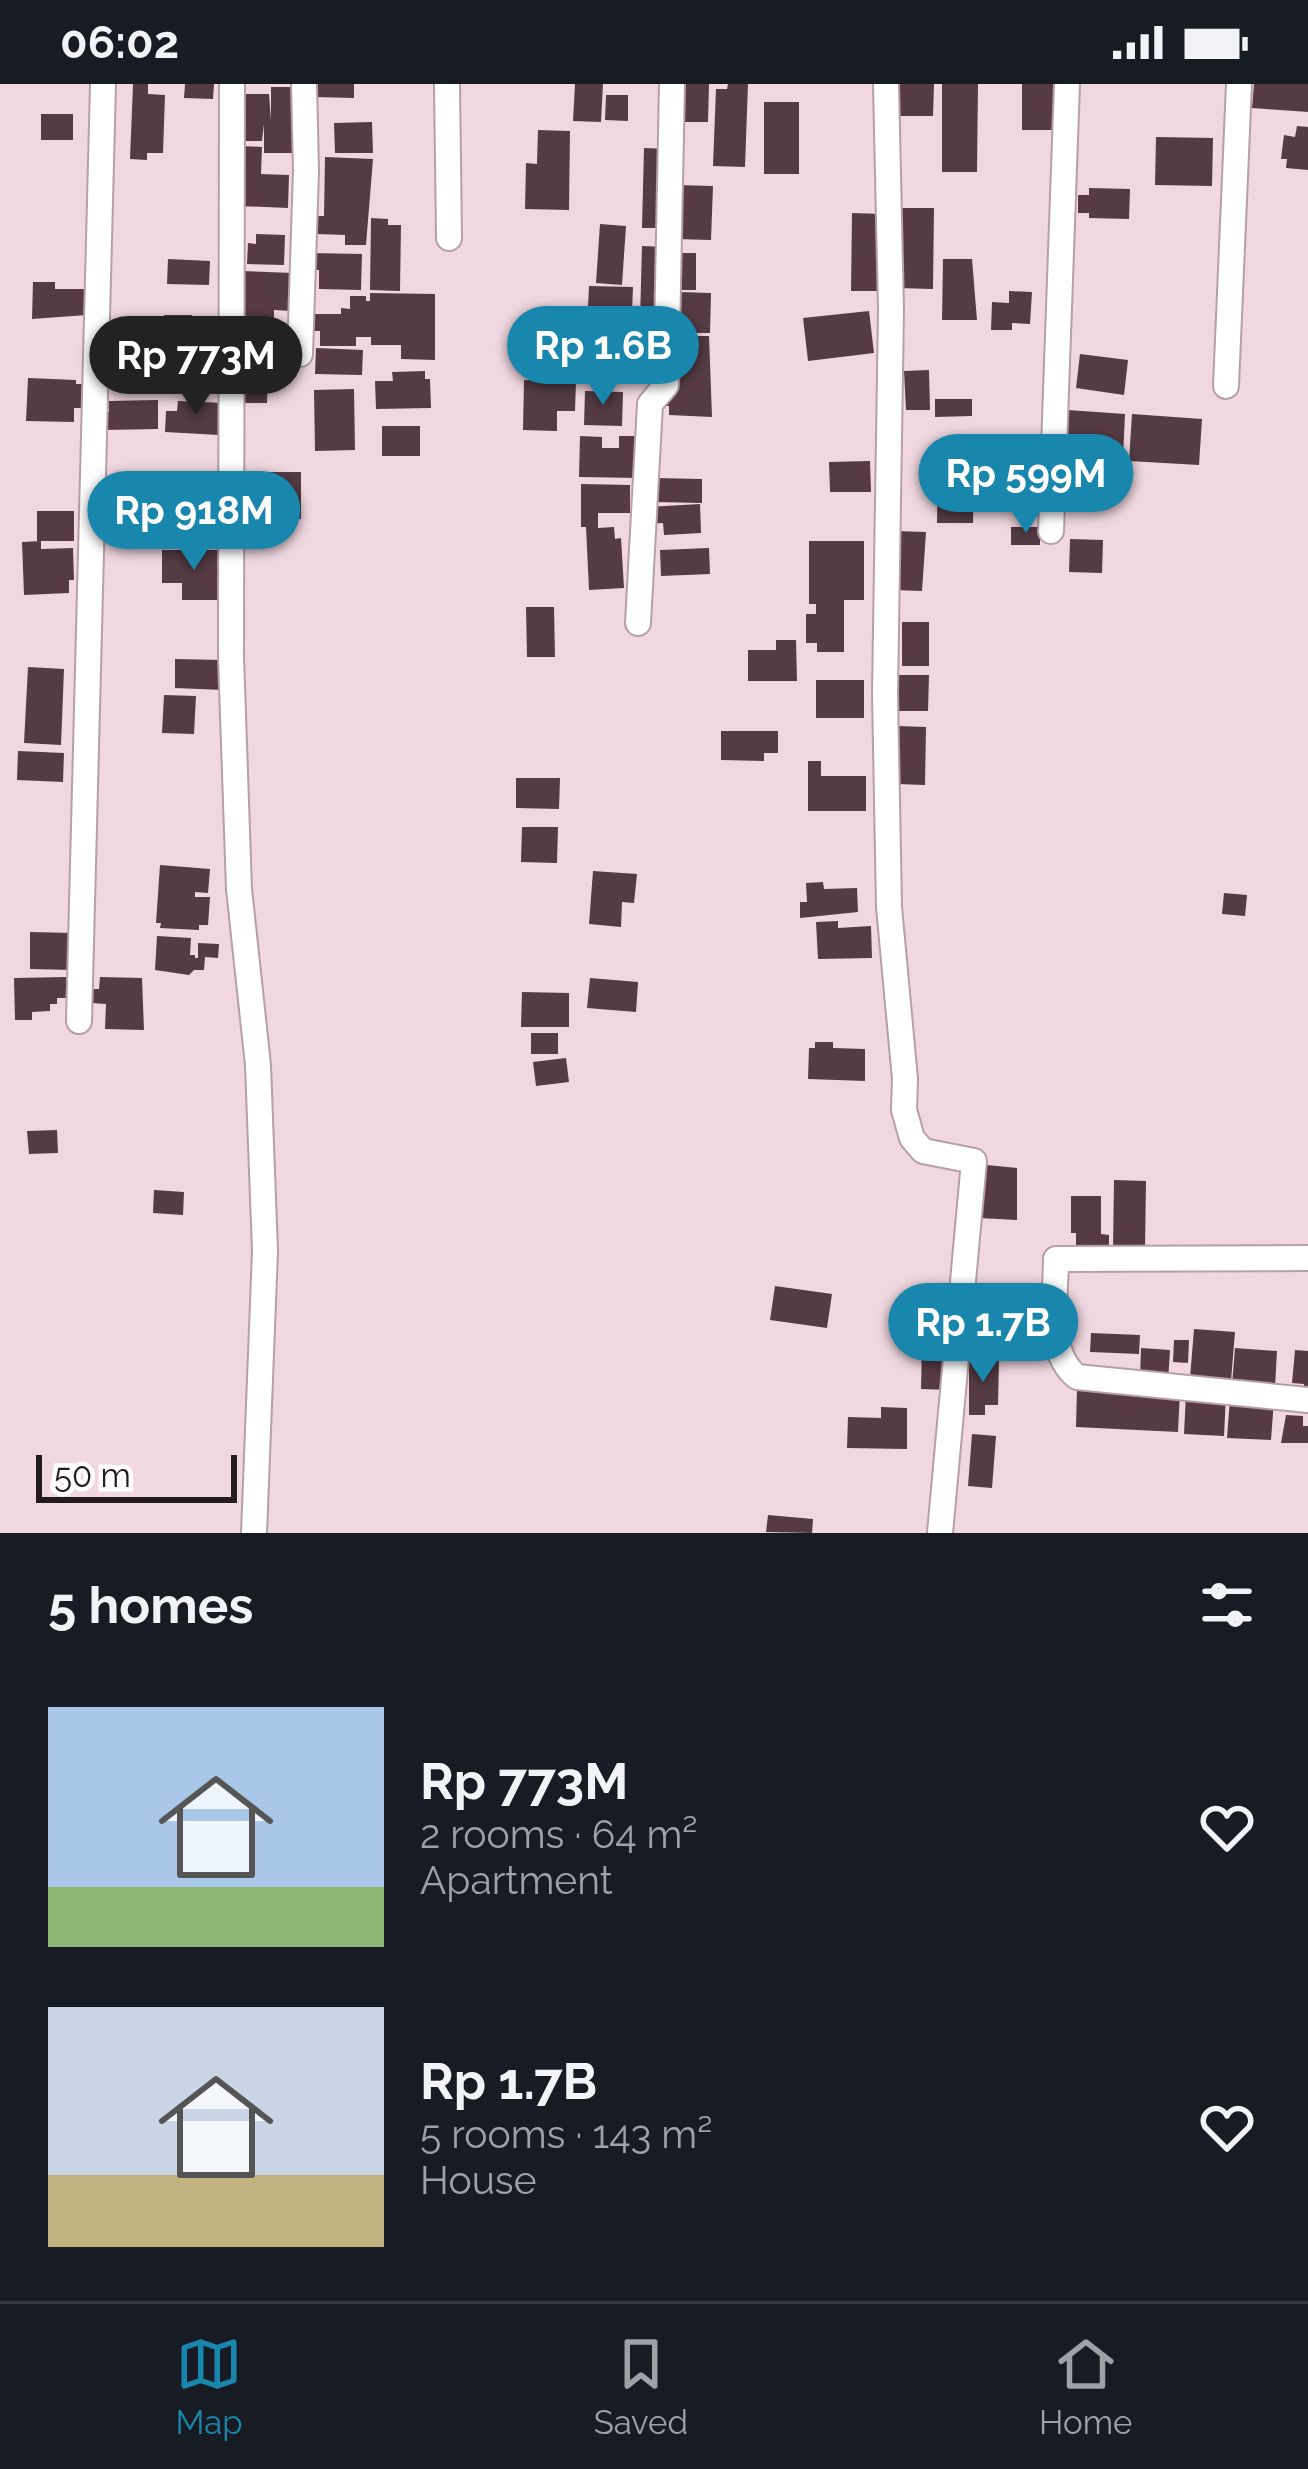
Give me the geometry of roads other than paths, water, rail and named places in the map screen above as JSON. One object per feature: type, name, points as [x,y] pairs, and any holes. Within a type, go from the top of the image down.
[{"type":"street","points":[[79,1021],[103,84]]},
{"type":"street","points":[[232,84],[231,657],[239,889],[258,1065],[265,1250],[254,1533]]},
{"type":"street","points":[[300,354],[304,84]]},
{"type":"street","points":[[447,84],[449,238]]},
{"type":"street","points":[[638,623],[650,404],[666,385],[672,84]]},
{"type":"street","points":[[886,84],[891,310],[885,693],[888,859],[904,1110],[912,1138],[923,1151],[974,1161],[940,1533]]},
{"type":"street","points":[[1051,531],[1066,84]]},
{"type":"street","points":[[1226,386],[1239,84]]},
{"type":"street","points":[[1308,1258],[1056,1259],[1057,1352],[1077,1377],[1308,1400]]}]
